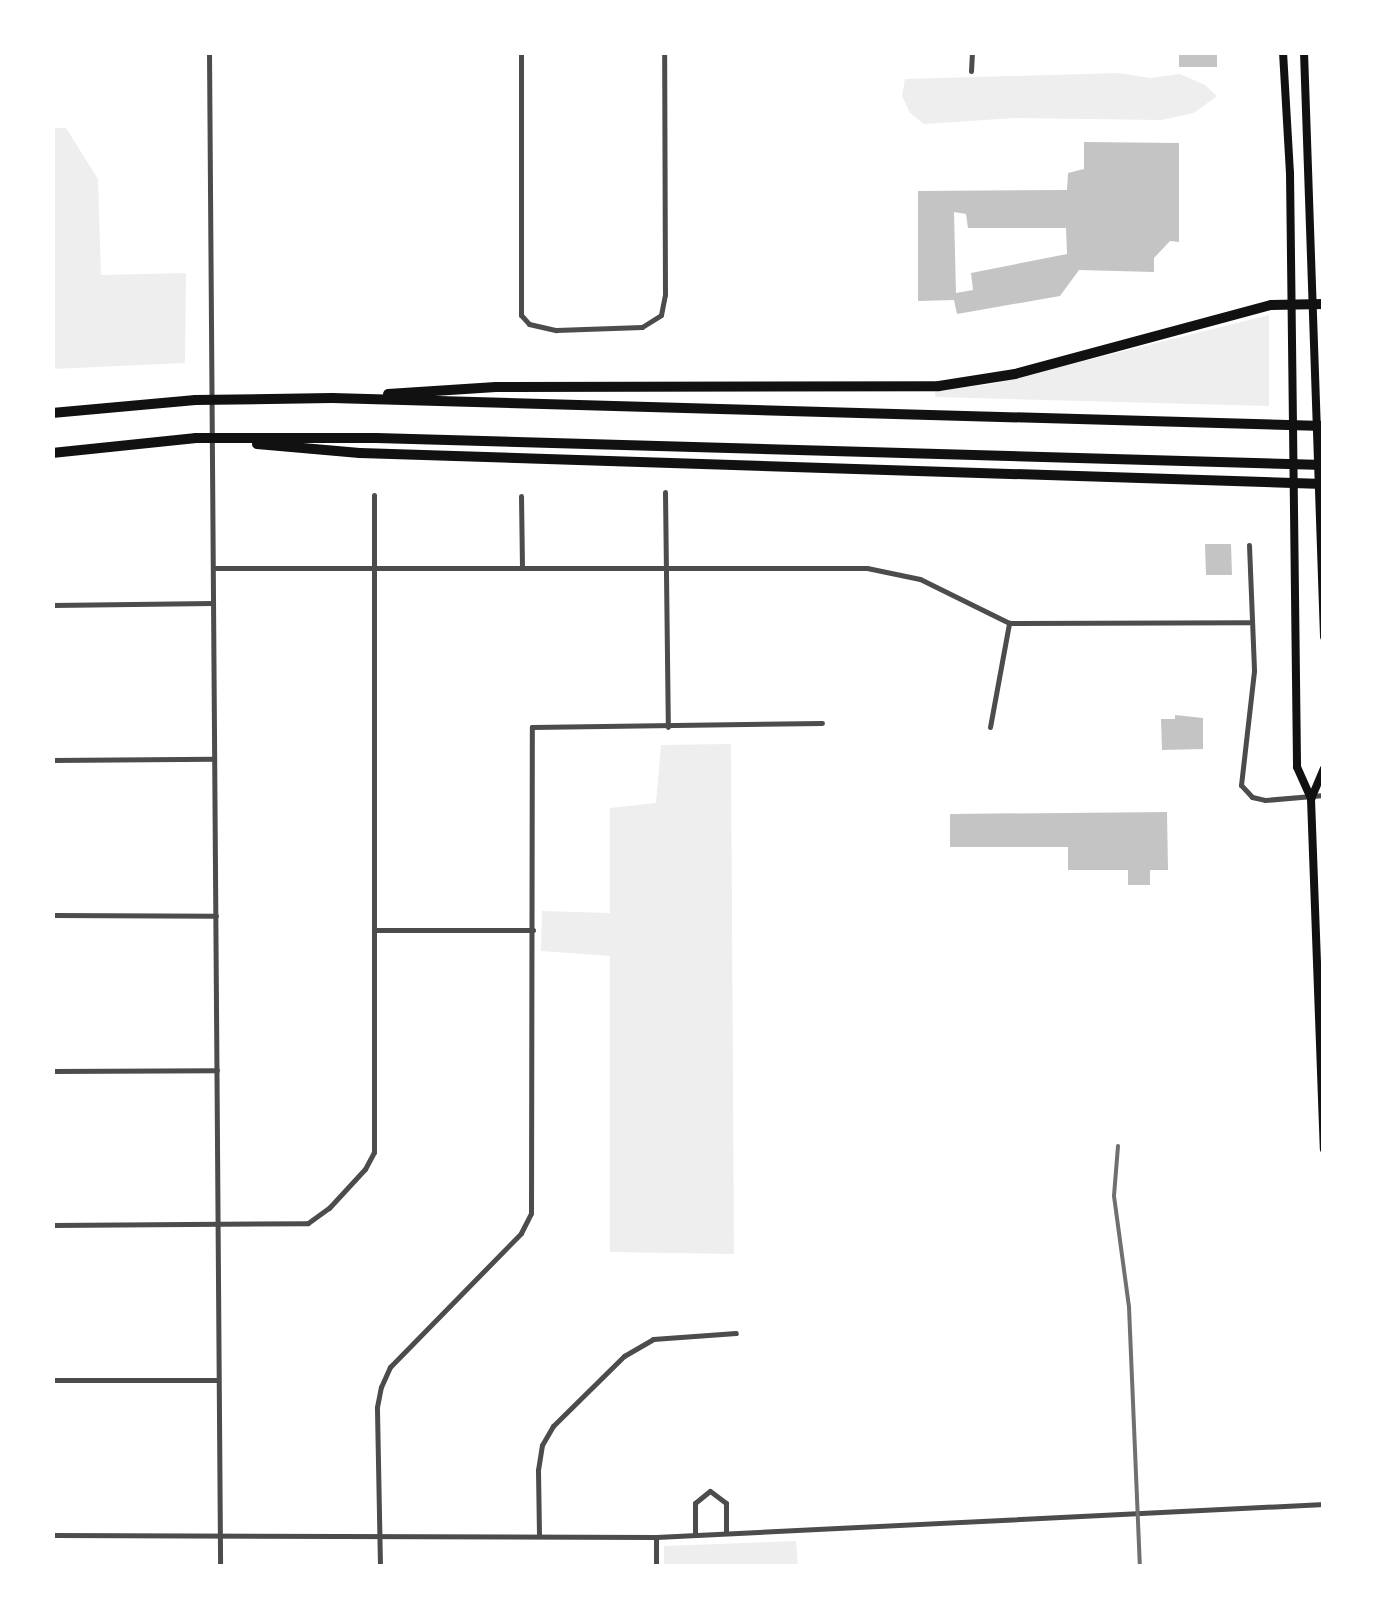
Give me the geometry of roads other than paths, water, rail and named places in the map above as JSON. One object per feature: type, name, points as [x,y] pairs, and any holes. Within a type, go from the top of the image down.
[{"type":"highway","points":[[332,398],[496,387],[939,386],[1015,374],[1272,305],[1319,304]]},
{"type":"highway","points":[[52,413],[178,400],[332,398],[1324,426]]},
{"type":"highway","points":[[52,453],[196,438],[376,438],[1324,465]]},
{"type":"highway","points":[[196,438],[376,454],[1324,484]]},
{"type":"main road","points":[[1282,52],[1292,305],[1298,768],[1311,799],[1324,1149]]},
{"type":"main road","points":[[1304,52],[1319,304],[1324,638]]},
{"type":"main road","points":[[1311,799],[1324,769]]},
{"type":"street","points":[[209,52],[220,1566]]},
{"type":"street","points":[[520,52],[521,315],[530,324],[556,330],[642,327],[661,315],[665,294],[664,52]]},
{"type":"street","points":[[971,71],[972,52]]},
{"type":"street","points":[[665,492],[668,727]]},
{"type":"street","points":[[52,1224],[308,1223],[329,1208],[365,1169],[374,1152],[374,495]]},
{"type":"street","points":[[521,496],[522,567]]},
{"type":"street","points":[[1249,545],[1249,622],[1254,671],[1240,785],[1264,800],[1324,795]]},
{"type":"street","points":[[214,568],[867,568],[920,579],[1009,623],[1249,622]]},
{"type":"street","points":[[52,604],[213,604]]},
{"type":"street","points":[[990,727],[1009,623]]},
{"type":"street","points":[[380,1566],[377,1407],[381,1387],[390,1368],[521,1234],[532,1213],[532,727],[822,722]]},
{"type":"street","points":[[52,760],[216,758]]},
{"type":"street","points":[[1311,799],[1324,804]]},
{"type":"street","points":[[52,915],[216,916]]},
{"type":"street","points":[[377,930],[533,930]]},
{"type":"street","points":[[52,1071],[216,1070]]},
{"type":"street","points":[[538,1534],[538,1470],[542,1446],[554,1426],[624,1356],[653,1338],[736,1333]]},
{"type":"street","points":[[52,1380],[218,1380]]},
{"type":"street","points":[[695,1534],[695,1503],[710,1491],[726,1503],[726,1533]]},
{"type":"street","points":[[52,1535],[656,1536],[1324,1504]]},
{"type":"street","points":[[656,1536],[656,1566]]},
{"type":"railway","points":[[1118,1146],[1114,1196],[1129,1307],[1140,1566]]}]
